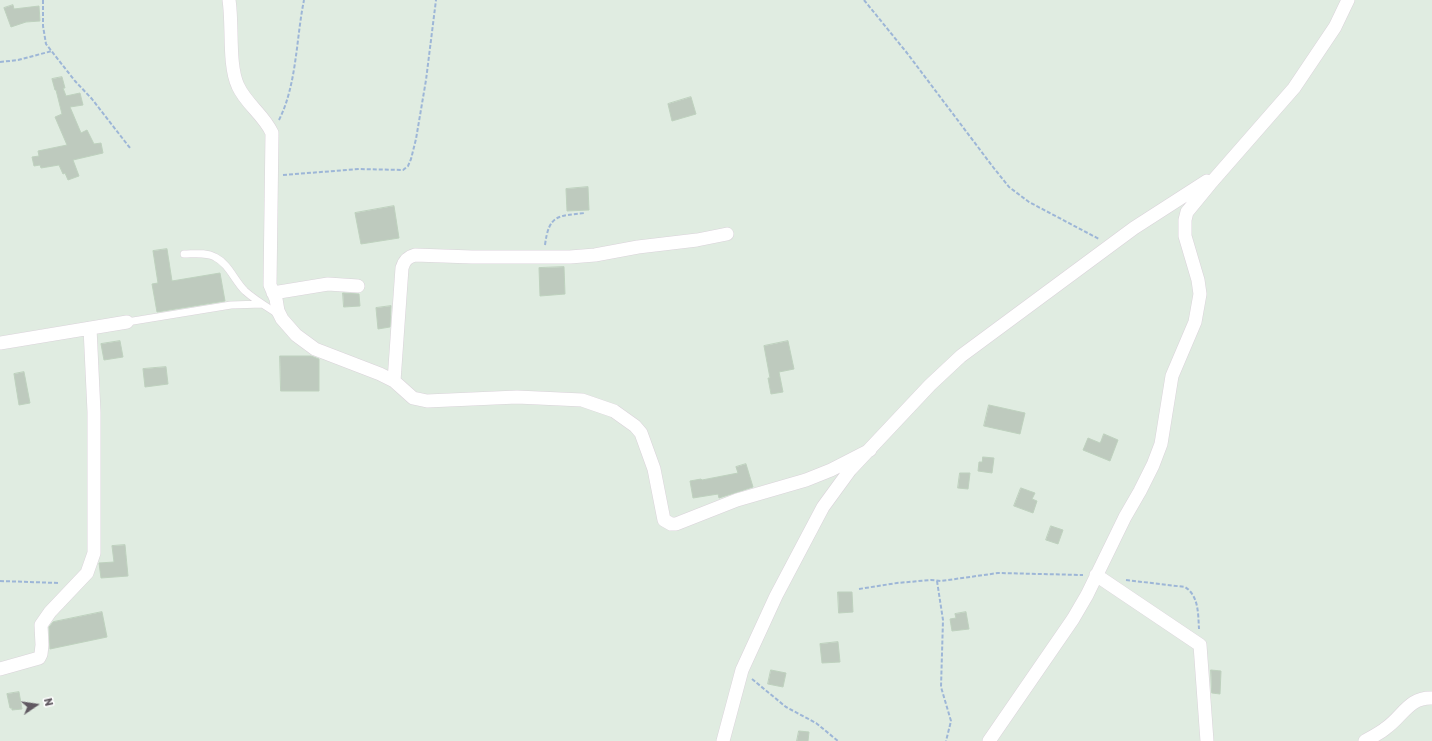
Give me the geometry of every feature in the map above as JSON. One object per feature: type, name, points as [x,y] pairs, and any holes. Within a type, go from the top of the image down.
[{"type":"street","points":[[229,0],[232,63],[235,80],[238,88],[265,120],[272,134],[269,280],[280,316],[296,335],[315,350],[346,360],[394,381],[413,398],[427,401],[517,397],[582,400],[614,411],[642,433],[654,469],[664,520],[671,524],[683,521],[737,500],[806,480],[832,470],[870,450]]},
{"type":"street","points":[[989,741],[1073,619],[1125,517],[1147,478],[1161,444],[1172,376],[1195,322],[1200,294],[1198,280],[1185,236],[1185,220],[1187,212],[1218,174],[1294,88],[1335,27],[1348,0]]},
{"type":"street","points":[[723,741],[742,670],[776,596],[823,507],[850,470],[930,385],[961,356],[1134,228],[1218,174]]},
{"type":"street","points":[[394,381],[402,268],[406,260],[415,255],[472,257],[570,257],[595,255],[697,240],[727,234]]},
{"type":"street","points":[[273,293],[328,284],[358,286]]},
{"type":"street","points":[[0,343],[127,322]]},
{"type":"street","points":[[0,669],[39,658],[42,654],[41,625],[50,612],[87,573],[94,553],[94,412],[90,328]]},
{"type":"street","points":[[1096,575],[1200,645],[1207,741]]},
{"type":"street","points":[[1365,741],[1387,727],[1410,704],[1419,699],[1432,698]]},
{"type":"lane","points":[[184,254],[204,254],[214,256],[230,270],[237,282],[245,290],[280,316]]},
{"type":"lane","points":[[127,322],[231,305],[262,304]]},
{"type":"path","points":[[43,0],[42,15],[46,44],[75,81],[92,99],[130,148]]},
{"type":"path","points":[[272,134],[280,117],[293,75],[304,0]]},
{"type":"path","points":[[272,176],[359,169],[403,170],[406,168],[411,159],[416,139],[426,80],[436,0]]},
{"type":"path","points":[[864,0],[907,53],[1009,186],[1028,202],[1111,245]]},
{"type":"path","points":[[0,62],[18,60],[52,51]]},
{"type":"path","points":[[543,257],[548,228],[553,220],[561,216],[585,213]]},
{"type":"path","points":[[859,588],[898,583],[937,581],[998,573],[1096,575]]},
{"type":"path","points":[[1122,579],[1185,587],[1190,591],[1198,610],[1200,645]]},
{"type":"path","points":[[0,581],[76,584]]},
{"type":"path","points":[[937,581],[943,620],[941,687],[950,721],[946,741]]},
{"type":"path","points":[[742,670],[786,707],[816,724],[838,741]]},
{"type":"building","points":[[13,5],[14,9],[39,6],[40,21],[26,22],[11,27],[4,8]]},
{"type":"building","points":[[62,77],[65,88],[63,88],[66,96],[80,93],[83,105],[70,107],[81,133],[87,130],[94,144],[101,143],[103,153],[73,160],[79,176],[68,180],[65,173],[63,174],[59,165],[41,168],[40,165],[34,166],[32,157],[39,156],[38,151],[67,145],[55,117],[62,114],[52,79]]},
{"type":"building","points":[[691,97],[696,114],[672,121],[668,104]]},
{"type":"building","points":[[588,187],[589,210],[567,211],[566,189]]},
{"type":"building","points":[[394,206],[399,238],[361,244],[355,213]]},
{"type":"building","points":[[167,249],[172,281],[220,273],[225,301],[157,312],[152,284],[158,283],[153,251]]},
{"type":"building","points":[[564,267],[565,294],[540,296],[539,268]]},
{"type":"building","points":[[343,293],[359,294],[360,306],[344,307]]},
{"type":"building","points":[[391,306],[390,327],[378,329],[376,308]]},
{"type":"building","points":[[120,341],[123,357],[104,360],[101,344]]},
{"type":"building","points":[[788,341],[794,369],[779,372],[783,392],[771,394],[768,378],[770,378],[764,346]]},
{"type":"building","points":[[280,356],[311,356],[319,359],[319,391],[281,391]]},
{"type":"building","points":[[166,367],[168,384],[145,387],[143,369]]},
{"type":"building","points":[[24,372],[30,403],[19,405],[14,374]]},
{"type":"building","points":[[989,405],[1025,413],[1020,434],[984,426]]},
{"type":"building","points":[[1104,434],[1118,440],[1110,461],[1083,450],[1088,438],[1100,443]]},
{"type":"building","points":[[983,457],[994,458],[992,473],[978,471],[979,462],[982,462]]},
{"type":"building","points":[[746,464],[753,487],[719,498],[718,494],[693,498],[690,481],[738,473],[736,467]]},
{"type":"building","points":[[960,473],[970,473],[968,489],[958,488]]},
{"type":"building","points":[[1021,488],[1035,493],[1032,499],[1037,501],[1033,513],[1014,506]]},
{"type":"building","points":[[1051,526],[1063,530],[1058,544],[1046,540]]},
{"type":"building","points":[[125,545],[128,576],[101,578],[99,563],[114,562],[112,546]]},
{"type":"building","points":[[838,592],[852,592],[853,612],[839,613]]},
{"type":"building","points":[[102,612],[107,637],[50,649],[49,627],[53,622]]},
{"type":"building","points":[[966,612],[969,629],[952,631],[950,619],[956,618],[955,614]]},
{"type":"building","points":[[838,642],[840,662],[822,663],[820,644]]},
{"type":"building","points":[[771,670],[786,673],[783,687],[768,684]]},
{"type":"building","points":[[1211,670],[1221,671],[1220,694],[1212,693]]},
{"type":"building","points":[[19,692],[22,709],[12,710],[12,708],[10,708],[7,694]]},
{"type":"building","points":[[799,731],[809,732],[808,741],[797,741]]}]
